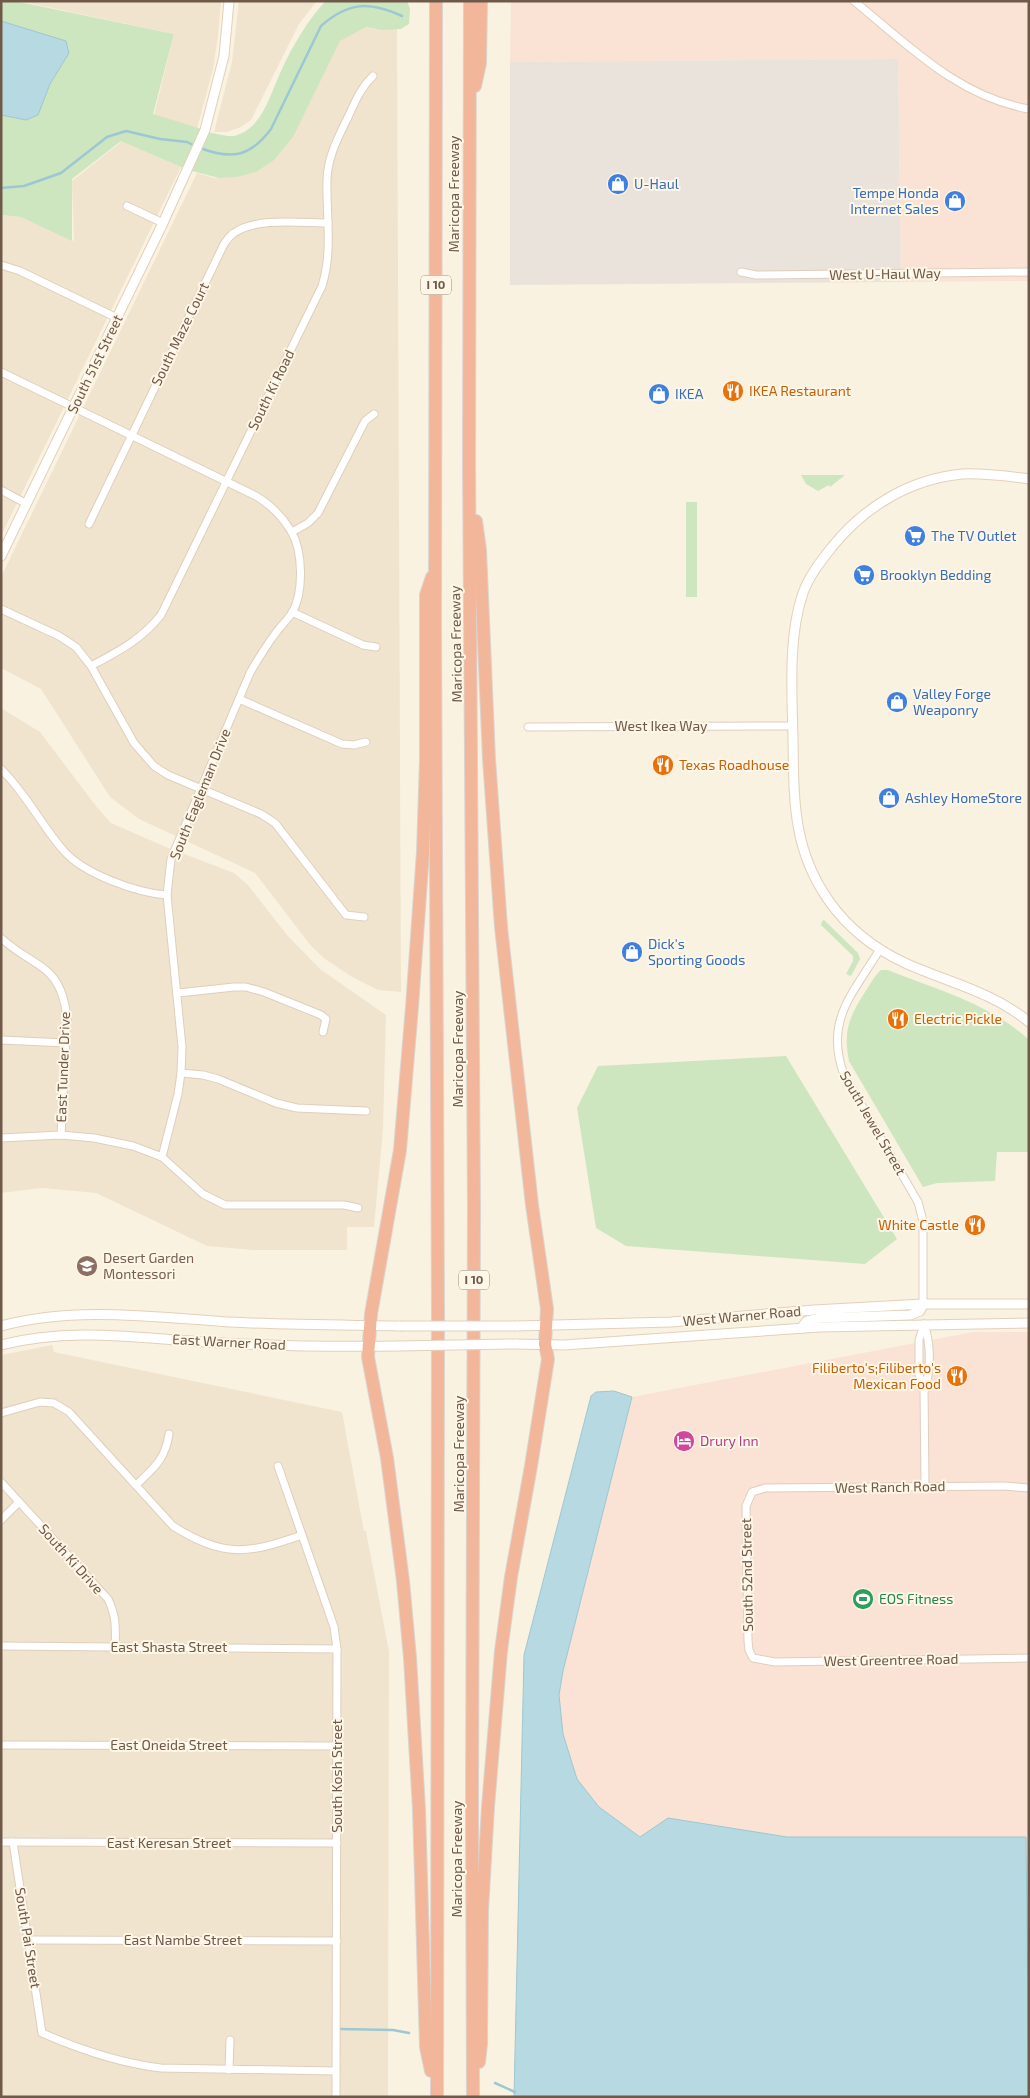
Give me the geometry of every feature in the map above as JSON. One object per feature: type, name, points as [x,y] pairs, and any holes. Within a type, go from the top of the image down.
[{"type":"highway","name":"Maricopa Freeway","points":[[436,1],[438,1295],[436,2097]]},
{"type":"highway","name":"Maricopa Freeway","points":[[470,1],[469,464],[474,1207],[473,2097]]},
{"type":"highway","points":[[469,110],[480,63],[481,1]]},
{"type":"highway","points":[[469,464],[480,550],[489,759],[501,927],[531,1196],[547,1309],[544,1344],[548,1359],[530,1475],[511,1577],[501,1651],[488,1807],[482,1910],[481,2044],[473,2097]]},
{"type":"highway","points":[[436,568],[426,595],[426,760],[423,852],[400,1150],[368,1346],[368,1357],[387,1458],[395,1515],[410,1658],[420,1829],[426,2047],[436,2097]]},
{"type":"main road","name":"South 51st Street","points":[[1,556],[188,170],[209,116],[224,56],[230,1]]},
{"type":"main road","points":[[1029,479],[998,475],[962,474],[946,476],[911,487],[876,504],[846,530],[817,565],[803,592],[796,623],[793,652],[795,813],[799,838],[816,882],[839,915],[864,938],[880,949],[907,964],[994,999],[1029,1022]]},
{"type":"main road","name":"West Warner Road","points":[[455,1326],[671,1322],[924,1304],[1029,1304]]},
{"type":"main road","points":[[801,1328],[807,1321],[820,1318],[910,1315],[920,1311],[924,1304]]},
{"type":"main road","points":[[74,1316],[76,1334]]},
{"type":"main road","name":"East Warner Road","points":[[1,1326],[55,1317],[151,1316],[260,1323],[455,1326]]},
{"type":"main road","name":"West Warner Road","points":[[457,1345],[564,1345],[801,1328],[1029,1323]]},
{"type":"main road","name":"East Warner Road","points":[[1,1345],[58,1334],[274,1346],[457,1345]]},
{"type":"street","points":[[854,1],[952,80],[999,103],[1029,109]]},
{"type":"street","name":"South Ki Road","points":[[91,666],[134,642],[149,631],[161,616],[322,286],[327,271],[327,178],[333,148],[364,85],[373,76]]},
{"type":"street","points":[[127,206],[163,223]]},
{"type":"street","name":"South Maze Court","points":[[89,524],[224,244],[233,233],[246,226],[264,223],[328,223]]},
{"type":"street","points":[[1,265],[20,271],[117,318]]},
{"type":"street","name":"West U-Haul Way","points":[[741,272],[756,275],[1029,272]]},
{"type":"street","name":"South Eagleman Drive","points":[[1,372],[270,504],[292,532],[298,552],[299,594],[292,612],[263,650],[250,673],[171,859],[167,895],[182,1031],[181,1073],[162,1157]]},
{"type":"street","points":[[292,532],[308,523],[318,513],[365,421],[374,414]]},
{"type":"street","points":[[1,490],[27,504]]},
{"type":"street","points":[[1,609],[59,636],[76,648],[91,666],[142,754],[154,766],[168,775],[261,814],[275,823],[346,915],[364,916]]},
{"type":"street","points":[[292,612],[363,645],[376,647]]},
{"type":"street","points":[[239,699],[342,744],[354,745],[366,742]]},
{"type":"street","name":"West Ikea Way","points":[[528,727],[793,726]]},
{"type":"street","points":[[1,769],[17,787],[72,860],[132,889],[148,894],[167,895]]},
{"type":"street","name":"East Tunder Drive","points":[[1,938],[32,959],[56,980],[65,1000],[67,1018],[61,1135]]},
{"type":"street","name":"South Jewel Street","points":[[880,949],[844,1007],[837,1030],[836,1045],[844,1075],[918,1202],[923,1221],[924,1304]]},
{"type":"street","points":[[178,994],[234,986],[264,992],[321,1015],[326,1019],[323,1032]]},
{"type":"street","points":[[1,1040],[66,1043]]},
{"type":"street","points":[[181,1073],[203,1075],[218,1079],[276,1103],[297,1108],[366,1111]]},
{"type":"street","points":[[1,1138],[61,1135],[94,1138],[125,1145],[162,1157],[204,1194],[225,1205],[344,1206],[358,1208]]},
{"type":"street","points":[[924,1324],[928,1336],[929,1375],[924,1389],[925,1487]]},
{"type":"street","points":[[1,1413],[40,1402],[54,1403],[69,1412],[173,1526],[193,1539],[217,1547],[242,1550],[265,1548],[302,1535]]},
{"type":"street","points":[[136,1485],[162,1460],[167,1450],[169,1434]]},
{"type":"street","name":"South Kosh Street","points":[[278,1466],[334,1628],[338,1649],[336,2097]]},
{"type":"street","name":"South Ki Drive","points":[[1,1482],[108,1599],[114,1611],[116,1647]]},
{"type":"street","name":"West Ranch Road","points":[[752,1492],[765,1488],[1004,1486],[1029,1488]]},
{"type":"street","name":"South 52nd Street","points":[[752,1492],[746,1506],[748,1641],[749,1650],[753,1658]]},
{"type":"street","points":[[1,1520],[19,1502]]},
{"type":"street","name":"East Shasta Street","points":[[1,1646],[338,1649]]},
{"type":"street","name":"West Greentree Road","points":[[753,1658],[776,1662],[1029,1658]]},
{"type":"street","name":"East Oneida Street","points":[[1,1745],[337,1746]]},
{"type":"street","name":"East Keresan Street","points":[[1,1842],[337,1843]]},
{"type":"street","name":"South Pai Street","points":[[14,1842],[42,2033],[79,2049],[136,2065],[161,2068],[229,2070]]},
{"type":"street","name":"East Nambe Street","points":[[28,1940],[337,1941]]},
{"type":"street","points":[[230,2040],[229,2070],[336,2071]]},
{"type":"shaded area","points":[[19,1],[221,1],[213,69],[197,129],[154,115],[174,34]]},
{"type":"shaded area","points":[[239,1],[317,1],[299,24],[251,120],[241,127],[227,132],[214,132],[232,62]]},
{"type":"shaded area","points":[[511,1],[1029,1],[1029,281],[901,282],[898,59],[510,62]]},
{"type":"shaded area","points":[[365,27],[375,29],[397,28],[401,992],[378,990],[352,977],[325,959],[311,946],[255,873],[139,819],[110,797],[41,689],[1,668],[1,577],[197,173],[214,178],[233,177],[340,38]]},
{"type":"shaded area","points":[[898,59],[901,282],[510,285],[510,62]]},
{"type":"shaded area","points":[[122,141],[181,167],[1,536],[1,215],[22,217],[74,241],[72,181]]},
{"type":"shaded area","points":[[1,708],[40,732],[111,823],[166,847],[234,873],[248,885],[287,935],[320,969],[386,1015],[383,1129],[374,1227],[347,1227],[347,1250],[253,1250],[207,1246],[96,1193],[42,1188],[1,1193]]},
{"type":"shaded area","points":[[973,1332],[1029,1332],[1029,2097],[1026,1837],[787,1837],[668,1818],[640,1837],[599,1807],[577,1779],[563,1734],[559,1695],[563,1671],[632,1397]]},
{"type":"shaded area","points":[[52,1345],[54,1352],[342,1412],[389,1651],[388,2097],[1,2097],[1,1355]]},
{"type":"green space","points":[[1,1],[15,1],[174,34],[153,114],[205,130],[188,170],[121,141],[72,179],[72,241],[21,217],[1,215]]},
{"type":"green space","points":[[326,1],[407,1],[410,9],[409,24],[401,29],[382,30],[366,27],[340,41],[293,137],[274,160],[256,172],[237,177],[219,178],[192,171],[207,132],[234,136],[244,132],[259,118],[296,43],[307,24]]},
{"type":"green space","points":[[801,475],[845,475],[830,487],[829,485],[818,491],[806,484]]},
{"type":"green space","points":[[686,502],[697,502],[697,597],[686,597]]},
{"type":"green space","points":[[824,920],[858,953],[860,959],[851,976],[846,974],[853,961],[853,956],[821,925]]},
{"type":"green space","points":[[881,970],[888,970],[980,1007],[1014,1027],[1029,1040],[1029,1152],[997,1152],[995,1181],[937,1183],[923,1187],[849,1061],[847,1033],[851,1017],[865,992]]},
{"type":"green space","points":[[786,1056],[897,1239],[865,1264],[626,1246],[596,1228],[577,1108],[598,1066]]},
{"type":"water","points":[[1,21],[66,41],[69,53],[50,84],[38,115],[26,120],[1,115]]},
{"type":"water","points":[[614,1391],[632,1397],[563,1671],[559,1695],[563,1734],[577,1779],[599,1807],[640,1837],[668,1818],[787,1837],[1026,1837],[1029,2097],[514,2097],[524,1655],[591,1396],[596,1392]]},
{"type":"waterway","points":[[200,148],[231,155],[240,154],[256,145],[271,129],[321,26],[340,12],[359,6],[369,6],[402,16]]},
{"type":"waterway","points":[[1,188],[24,186],[61,173],[107,137],[126,131],[160,139],[187,142],[195,146]]},
{"type":"waterway","points":[[338,2029],[393,2030],[409,2033]]},
{"type":"waterway","points":[[495,2083],[515,2092]]},
{"type":"place","name":"U-Haul","points":[[618,184]]},
{"type":"place","name":"Tempe Honda Internet Sales","points":[[955,201]]},
{"type":"place","name":"IKEA Restaurant","points":[[733,391]]},
{"type":"place","name":"IKEA","points":[[659,394]]},
{"type":"place","name":"The TV Outlet","points":[[915,536]]},
{"type":"place","name":"Brooklyn Bedding","points":[[864,575]]},
{"type":"place","name":"Valley Forge Weaponry","points":[[897,702]]},
{"type":"place","name":"Texas Roadhouse","points":[[663,765]]},
{"type":"place","name":"Ashley HomeStore","points":[[889,798]]},
{"type":"place","name":"Dick's Sporting Goods","points":[[632,952]]},
{"type":"place","name":"Electric Pickle","points":[[898,1019]]},
{"type":"place","name":"White Castle","points":[[975,1225]]},
{"type":"place","name":"Desert Garden Montessori","points":[[87,1266]]},
{"type":"place","name":"Filiberto's;Filiberto's Mexican Food","points":[[957,1376]]},
{"type":"place","name":"Drury Inn","points":[[684,1441]]},
{"type":"place","name":"EOS Fitness","points":[[863,1599]]}]
